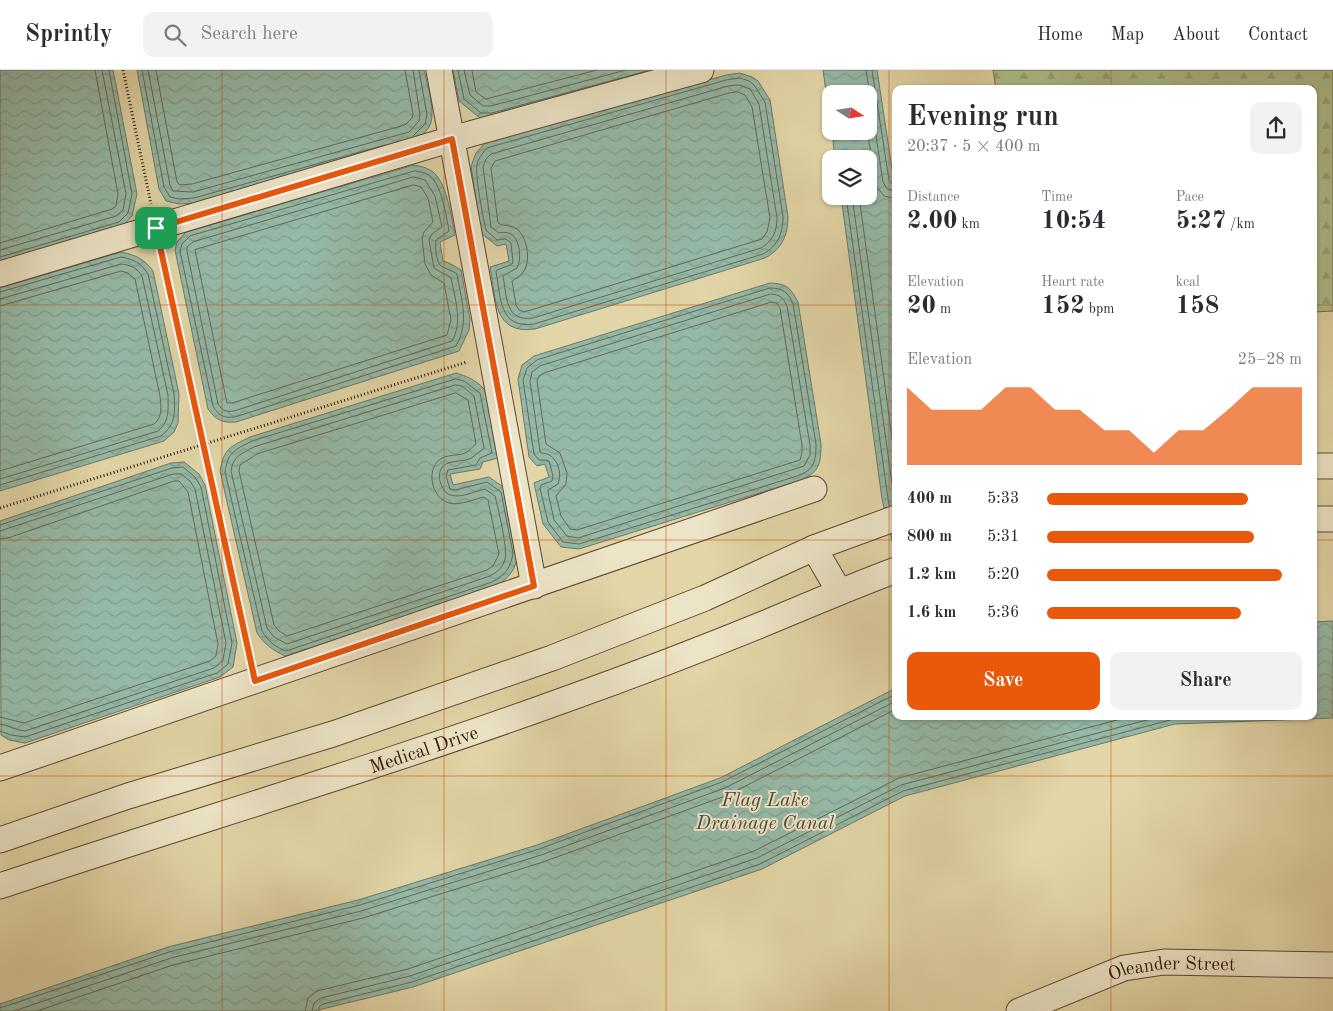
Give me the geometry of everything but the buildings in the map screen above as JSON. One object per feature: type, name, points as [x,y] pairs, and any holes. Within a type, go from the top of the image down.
[{"type":"street","points":[[439,70],[534,586]]},
{"type":"street","points":[[0,274],[452,139],[701,70]]},
{"type":"street","points":[[1317,466],[1333,466]]},
{"type":"street","points":[[0,768],[814,489]]},
{"type":"street","points":[[0,840],[128,796],[333,734],[552,658],[704,598],[814,548],[892,519]]},
{"type":"street","points":[[1317,519],[1333,519]]},
{"type":"street","points":[[814,548],[845,589]]},
{"type":"street","name":"Medical Drive","points":[[0,886],[101,852],[347,775],[567,699],[768,622],[845,589],[892,571]]},
{"type":"street","name":"Oleander Street","points":[[1019,1011],[1124,968],[1156,963],[1333,965]]},
{"type":"path","points":[[124,70],[202,444],[255,681]]},
{"type":"path","points":[[0,508],[492,354]]},
{"type":"green space","points":[[993,70],[1333,70],[1333,311],[1317,312],[1317,85],[995,85]]},
{"type":"water","points":[[0,70],[113,70],[137,194],[132,216],[123,226],[0,262]]},
{"type":"water","points":[[137,70],[424,70],[431,99],[432,115],[428,129],[415,142],[195,203],[179,204],[166,201],[159,189]]},
{"type":"water","points":[[453,70],[669,70],[493,118],[480,118],[459,101]]},
{"type":"water","points":[[823,70],[877,70],[892,169],[892,540],[882,499],[842,205],[877,205],[877,150],[834,150],[833,140],[878,140],[878,85],[825,85]]},
{"type":"water","points":[[740,73],[758,81],[770,100],[788,217],[787,230],[780,246],[765,258],[535,329],[521,329],[511,326],[504,320],[496,302],[490,267],[509,261],[506,244],[497,246],[481,233],[471,166],[476,153],[485,143],[726,75]]},
{"type":"water","points":[[414,165],[428,169],[441,181],[450,209],[455,235],[440,242],[443,261],[461,270],[470,319],[469,330],[459,351],[236,422],[223,421],[214,416],[208,409],[175,250],[177,242],[186,232]]},
{"type":"water","points":[[121,252],[139,258],[153,271],[179,394],[178,423],[174,432],[164,441],[0,491],[0,288]]},
{"type":"water","points":[[770,283],[787,287],[798,302],[821,444],[819,463],[815,471],[798,481],[579,549],[561,547],[543,524],[534,483],[549,477],[545,464],[537,466],[529,457],[518,379],[522,365],[534,356]]},
{"type":"water","points":[[456,373],[471,379],[483,388],[485,392],[498,458],[483,462],[480,469],[450,474],[453,485],[489,477],[506,489],[518,553],[516,564],[511,573],[495,587],[285,656],[273,649],[257,633],[220,471],[226,453],[233,446],[250,437]]},
{"type":"water","points":[[184,462],[199,474],[205,485],[237,643],[233,667],[220,677],[25,743],[9,740],[1,735],[0,521],[171,463]]},
{"type":"water","name":"Flag Lake Drainage Canal","points":[[1333,621],[1333,718],[1317,719],[1317,622]]},
{"type":"water","name":"Flag Lake Drainage Canal","points":[[892,690],[892,720],[1280,720],[1175,724],[905,796],[762,869],[413,987],[314,1011],[0,1011],[0,1004],[168,947],[358,900],[537,845],[720,778]]},
{"type":"route","points":[[452,139],[534,586],[255,681],[156,228],[452,139]]}]
